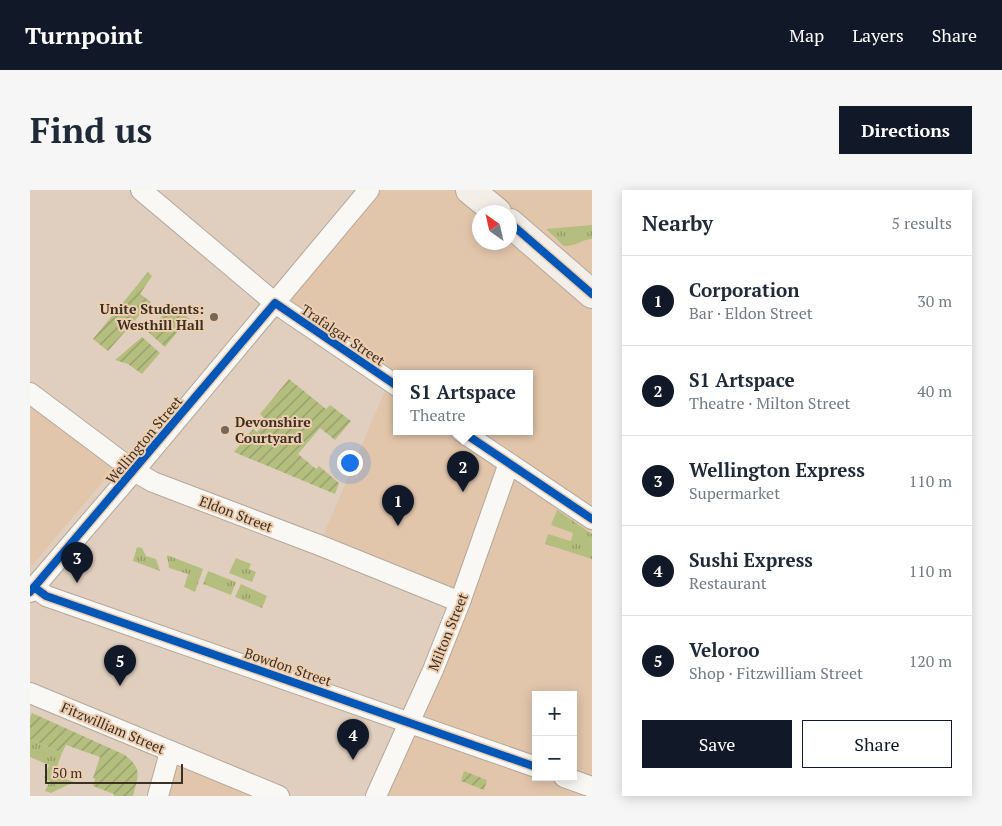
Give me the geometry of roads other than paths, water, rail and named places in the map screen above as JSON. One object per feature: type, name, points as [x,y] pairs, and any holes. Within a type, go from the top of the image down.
[{"type":"street","name":"Trafalgar Street","points":[[141,190],[276,303],[393,383]]},
{"type":"street","name":"Wellington Street","points":[[32,589],[276,303],[369,190]]},
{"type":"street","points":[[470,190],[488,205]]},
{"type":"street","points":[[517,229],[592,294]]},
{"type":"street","name":"Eldon Street","points":[[30,393],[134,471],[153,482],[460,602]]},
{"type":"street","points":[[467,435],[592,519]]},
{"type":"street","name":"Milton Street","points":[[376,796],[460,602],[508,463]]},
{"type":"street","name":"Bowdon Street","points":[[32,589],[46,596],[532,766]]},
{"type":"street","name":"Fitzwilliam Street","points":[[30,693],[279,796]]},
{"type":"street","points":[[158,796],[170,752]]},
{"type":"street","points":[[575,781],[592,787]]},
{"type":"place","name":"Unite Students: Westhill Hall","points":[[214,317]]},
{"type":"place","name":"Devonshire Courtyard","points":[[225,430]]},
{"type":"place","name":"S1 Artspace","points":[[463,492]]},
{"type":"place","name":"Corporation","points":[[398,526]]},
{"type":"place","name":"Wellington Express","points":[[77,583]]},
{"type":"place","name":"Veloroo","points":[[120,686]]},
{"type":"place","name":"Sushi Express","points":[[353,760]]}]
